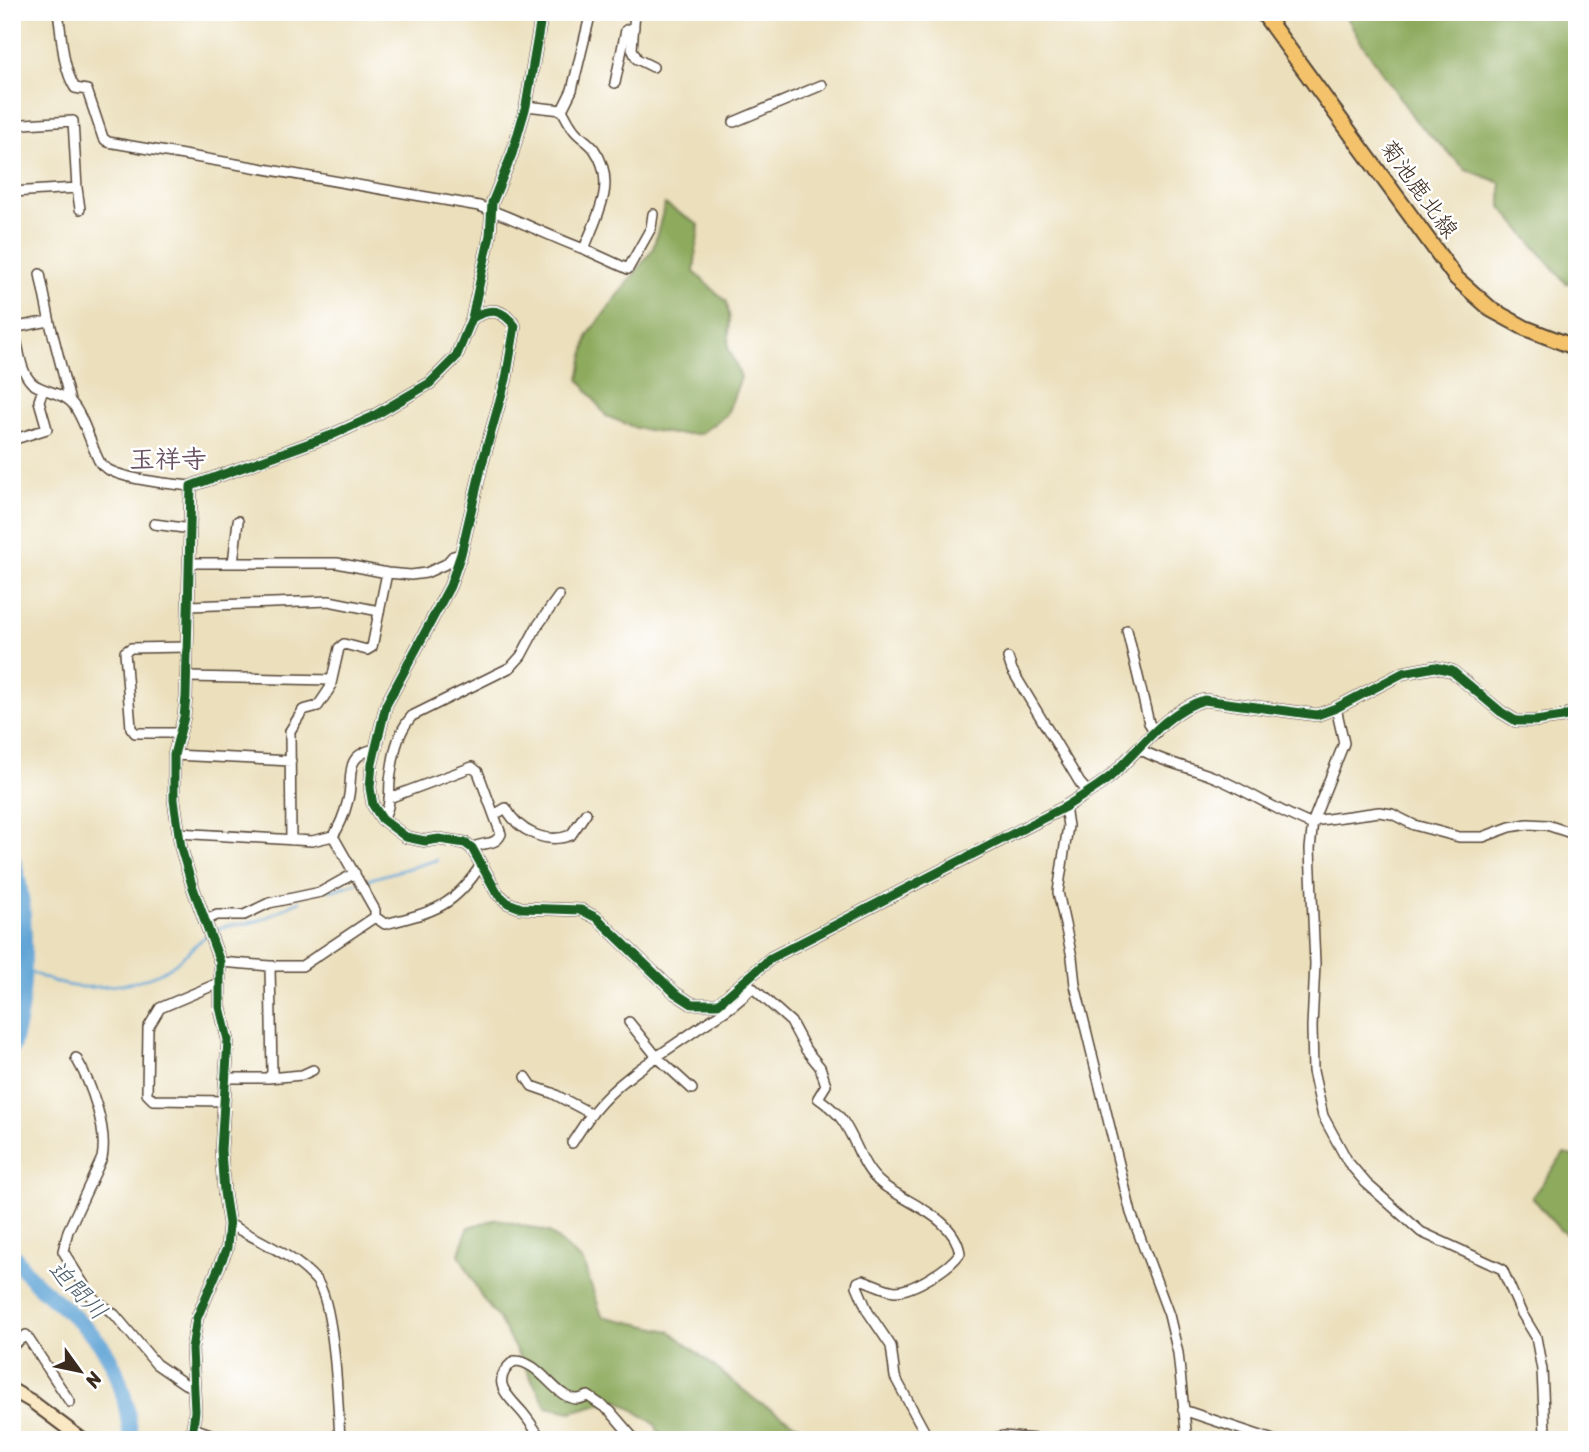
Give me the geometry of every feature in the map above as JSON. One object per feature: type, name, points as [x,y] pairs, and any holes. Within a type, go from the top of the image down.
[{"type":"main road","name":"菊池鹿北線","points":[[1262,12],[1456,278],[1492,310],[1525,328],[1577,348]]},
{"type":"main road","points":[[12,1390],[83,1440]]},
{"type":"street","points":[[58,12],[73,84],[75,88],[87,90],[103,138],[108,142],[490,210],[628,269],[651,228],[653,214]]},
{"type":"street","points":[[40,274],[70,401],[96,451],[99,463],[117,474],[191,486],[332,435],[372,417],[430,383],[456,356],[472,318],[490,235],[490,210],[512,154],[526,106],[542,12]]},
{"type":"street","points":[[562,110],[572,90],[591,12]]},
{"type":"street","points":[[635,12],[632,49],[637,59],[653,67]]},
{"type":"street","points":[[615,83],[626,30],[634,27]]},
{"type":"street","points":[[734,122],[822,85]]},
{"type":"street","points":[[526,106],[562,110]]},
{"type":"street","points":[[562,110],[573,130],[592,145],[601,160],[606,186],[605,196],[584,249]]},
{"type":"street","points":[[24,124],[74,121],[80,209]]},
{"type":"street","points":[[12,191],[77,188]]},
{"type":"street","points":[[472,318],[484,311],[497,310],[508,317],[516,326],[510,360],[461,554],[450,586],[386,705],[370,788],[373,805],[382,819],[406,837],[425,841],[439,839],[472,848],[496,893],[508,903],[521,908],[581,910],[597,918],[676,993],[692,1004],[718,1004],[749,985]]},
{"type":"street","points":[[49,321],[12,328],[18,338],[25,373],[31,382],[70,401]]},
{"type":"street","points":[[12,440],[47,429],[39,401],[43,389]]},
{"type":"street","points":[[187,1440],[193,1428],[196,1400],[192,1349],[197,1318],[227,1248],[229,1223],[221,1150],[228,1040],[220,1007],[220,962],[192,885],[178,833],[174,800],[174,755],[184,717],[187,677],[191,486]]},
{"type":"street","points":[[233,563],[238,521]]},
{"type":"street","points":[[154,524],[191,529]]},
{"type":"street","points":[[190,563],[337,563],[411,575],[426,573],[461,554]]},
{"type":"street","points":[[291,840],[290,731],[303,710],[317,706],[330,688],[339,648],[344,644],[367,650],[372,647],[387,573]]},
{"type":"street","points":[[382,819],[388,811],[397,739],[403,726],[412,716],[511,667],[521,656],[536,628],[559,596]]},
{"type":"street","points":[[188,606],[329,601],[379,611]]},
{"type":"street","points":[[1127,630],[1149,723],[1156,733]]},
{"type":"street","points":[[178,733],[135,733],[131,728],[125,652],[131,648],[187,647]]},
{"type":"street","points":[[1008,658],[1012,670],[1088,792]]},
{"type":"street","points":[[572,1143],[606,1097],[657,1057],[728,1011],[749,985],[755,970],[771,958],[1065,807],[1110,777],[1138,748],[1193,703],[1204,700],[1317,715],[1403,673],[1435,667],[1452,671],[1501,712],[1516,721],[1563,716],[1577,710]]},
{"type":"street","points":[[187,677],[332,680]]},
{"type":"street","points":[[1336,708],[1344,743],[1313,823],[1310,849],[1315,964],[1313,1071],[1324,1115],[1348,1162],[1366,1183],[1400,1214],[1421,1232],[1502,1269],[1521,1312],[1536,1337],[1542,1370],[1544,1440]]},
{"type":"street","points":[[1138,748],[1150,755],[1217,778],[1286,814],[1313,823],[1379,812],[1459,837],[1483,837],[1510,827],[1528,824],[1548,825],[1577,835]]},
{"type":"street","points":[[333,836],[349,799],[352,764],[359,755],[376,749]]},
{"type":"street","points":[[174,755],[290,761]]},
{"type":"street","points":[[389,798],[472,767],[478,772],[500,837],[493,843],[478,844],[472,848]]},
{"type":"street","points":[[1065,807],[1068,826],[1058,892],[1075,985],[1131,1213],[1169,1315],[1178,1353],[1187,1440]]},
{"type":"street","points":[[494,815],[506,808],[513,821],[544,839],[570,835],[586,813]]},
{"type":"street","points":[[178,833],[312,841],[333,836]]},
{"type":"street","points":[[333,836],[375,910],[375,917]]},
{"type":"street","points":[[375,917],[385,924],[437,908],[460,894],[482,863]]},
{"type":"street","points":[[204,920],[217,915],[244,915],[269,903],[321,892],[355,873]]},
{"type":"street","points":[[220,962],[270,967],[302,966],[375,917]]},
{"type":"street","points":[[268,1077],[272,1073],[270,967]]},
{"type":"street","points":[[220,982],[160,1008],[148,1028],[147,1094],[153,1100],[225,1101]]},
{"type":"street","points":[[749,985],[791,1022],[806,1050],[820,1067],[826,1085],[818,1098],[841,1119],[864,1163],[876,1178],[942,1223],[958,1243],[960,1253],[953,1265],[921,1282],[895,1291],[863,1280],[858,1282],[857,1286],[869,1312],[891,1346],[895,1377],[929,1440]]},
{"type":"street","points":[[629,1022],[657,1057],[692,1089]]},
{"type":"street","points":[[76,1058],[89,1080],[104,1147],[102,1158],[68,1231],[62,1251],[91,1296],[115,1315],[149,1356],[185,1384],[194,1387]]},
{"type":"street","points":[[226,1077],[302,1075],[313,1070]]},
{"type":"street","points":[[526,1077],[532,1086],[552,1093],[592,1114]]},
{"type":"street","points":[[229,1223],[283,1255],[314,1278],[323,1290],[333,1341],[340,1440]]},
{"type":"street","points":[[12,1346],[26,1335],[70,1402]]},
{"type":"street","points":[[541,1440],[523,1413],[507,1398],[502,1386],[502,1376],[514,1361],[526,1363],[538,1370],[568,1397],[577,1399],[588,1396],[610,1411],[635,1440]]},
{"type":"street","points":[[1183,1410],[1273,1440]]},
{"type":"street","points":[[193,1428],[227,1440]]},
{"type":"street","points":[[985,1440],[1003,1436],[1048,1440]]},
{"type":"green space","points":[[1344,12],[1577,12],[1577,284],[1566,283],[1501,207],[1501,183],[1465,169],[1416,121],[1361,42]]},
{"type":"green space","points":[[665,204],[699,225],[694,272],[727,302],[730,321],[728,348],[741,377],[727,414],[700,434],[673,434],[636,428],[606,416],[579,379],[588,335],[653,249]]},
{"type":"green space","points":[[1564,1154],[1577,1157],[1577,1242],[1559,1229],[1532,1197]]},
{"type":"green space","points":[[497,1219],[549,1232],[583,1262],[602,1316],[670,1331],[757,1401],[818,1440],[662,1440],[655,1424],[617,1399],[571,1412],[547,1407],[459,1254],[468,1227]]},
{"type":"waterway","name":"迫間川","points":[[12,858],[21,901],[24,952],[21,1003],[12,1047]]},
{"type":"waterway","points":[[363,881],[437,860]]},
{"type":"waterway","points":[[330,891],[357,883]]},
{"type":"waterway","points":[[213,932],[225,926],[260,920],[300,901]]},
{"type":"waterway","points":[[24,969],[72,986],[116,985],[146,978],[170,967],[207,935]]},
{"type":"waterway","name":"迫間川","points":[[12,1254],[32,1280],[83,1325],[106,1352],[123,1394],[131,1440]]},
{"type":"cycle path","points":[[186,1440],[193,1428],[195,1411],[192,1349],[197,1318],[227,1248],[229,1224],[221,1150],[228,1040],[220,1007],[220,962],[181,848],[174,800],[174,755],[186,697],[191,486],[332,435],[372,417],[430,383],[456,357],[472,318],[490,235],[492,203],[512,154],[526,106],[542,12]]},
{"type":"cycle path","points":[[472,318],[491,311],[501,313],[515,326],[506,379],[461,554],[450,586],[386,705],[372,764],[370,788],[373,805],[382,819],[406,837],[465,843],[472,848],[497,893],[508,903],[521,908],[581,910],[597,918],[675,993],[692,1004],[718,1004],[771,958],[1065,807],[1111,776],[1165,722],[1190,705],[1204,700],[1317,715],[1403,673],[1435,667],[1452,671],[1501,712],[1516,721],[1563,717],[1577,710]]},
{"type":"district","name":"玉祥寺","points":[[168,459]]}]
